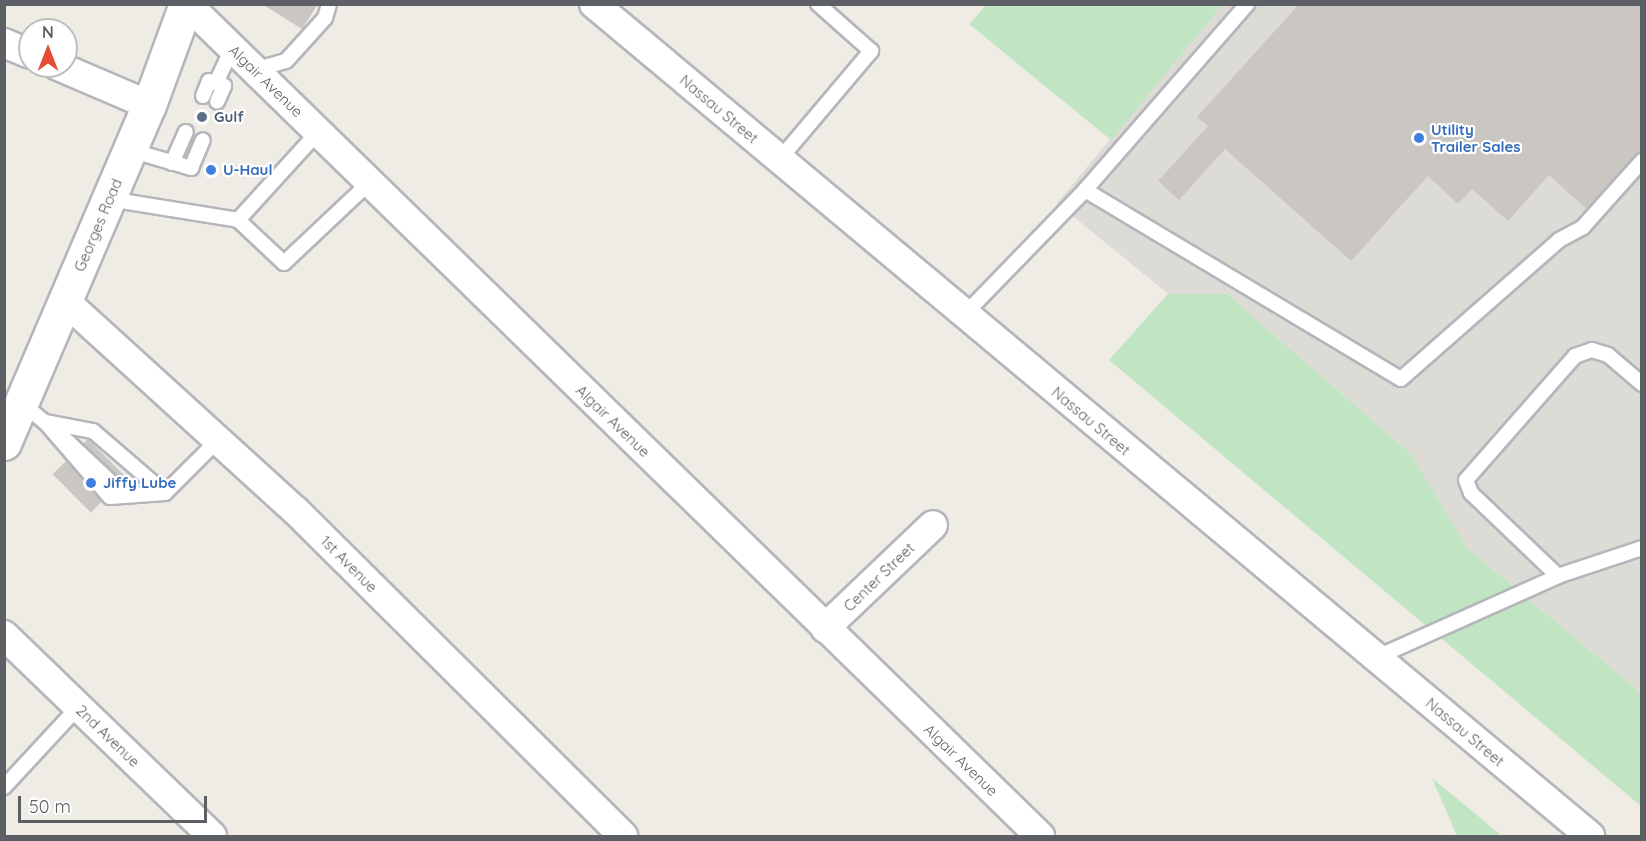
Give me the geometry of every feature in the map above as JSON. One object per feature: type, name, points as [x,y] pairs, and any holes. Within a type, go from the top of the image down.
[{"type":"street","name":"Algair Avenue","points":[[187,4],[1040,837]]},
{"type":"street","name":"Georges Road","points":[[4,443],[33,413],[65,301],[149,105],[187,4]]},
{"type":"street","name":"Nassau Street","points":[[594,4],[1590,837]]},
{"type":"street","points":[[4,43],[18,49]]},
{"type":"street","points":[[78,75],[149,105]]},
{"type":"street","name":"1st Avenue","points":[[65,301],[218,440],[623,837]]},
{"type":"street","name":"Center Street","points":[[825,628],[933,525]]},
{"type":"street","name":"2nd Avenue","points":[[4,635],[212,837]]},
{"type":"lane","points":[[254,70],[286,61],[325,18],[329,4]]},
{"type":"lane","points":[[779,160],[871,51],[818,4]]},
{"type":"lane","points":[[964,315],[1085,190],[1247,4]]},
{"type":"lane","points":[[216,83],[232,49]]},
{"type":"lane","points":[[203,96],[209,81],[224,86],[217,102]]},
{"type":"lane","points":[[172,163],[186,132]]},
{"type":"lane","points":[[238,220],[318,132]]},
{"type":"lane","points":[[130,150],[191,168],[203,140]]},
{"type":"lane","points":[[1085,190],[1401,379],[1559,240],[1583,227],[1641,161]]},
{"type":"lane","points":[[109,199],[238,220],[284,263],[369,183]]},
{"type":"lane","points":[[1558,576],[1471,494],[1466,480],[1575,356],[1592,350],[1608,355],[1641,384]]},
{"type":"lane","points":[[33,413],[93,431],[165,493]]},
{"type":"lane","points":[[33,413],[117,488],[165,493]]},
{"type":"lane","points":[[165,493],[218,440]]},
{"type":"lane","points":[[1376,658],[1558,576],[1641,548]]},
{"type":"lane","points":[[4,788],[78,707]]},
{"type":"shaded area","points":[[1222,5],[1641,5],[1641,693],[1467,548],[1411,454],[1227,294],[1168,294],[1057,203]]},
{"type":"green space","points":[[987,4],[1222,5],[1111,140],[969,24]]},
{"type":"green space","points":[[1168,294],[1227,294],[1411,454],[1467,548],[1641,693],[1641,806],[1109,360]]},
{"type":"green space","points":[[1432,778],[1502,836],[1457,836]]},
{"type":"building","points":[[262,4],[318,4],[302,29]]},
{"type":"building","name":"Utility Trailer Sales","points":[[1299,4],[1642,4],[1642,155],[1590,212],[1549,175],[1508,221],[1472,189],[1458,204],[1428,176],[1351,261],[1225,149],[1179,200],[1158,181],[1208,126],[1197,117]]},
{"type":"building","name":"Jiffy Lube","points":[[88,439],[126,477],[91,513],[53,474]]},
{"type":"place","name":"Gulf","points":[[202,117]]},
{"type":"place","name":"Utility Trailer Sales","points":[[1419,138]]},
{"type":"place","name":"U-Haul","points":[[211,170]]},
{"type":"place","name":"Jiffy Lube","points":[[91,483]]}]
